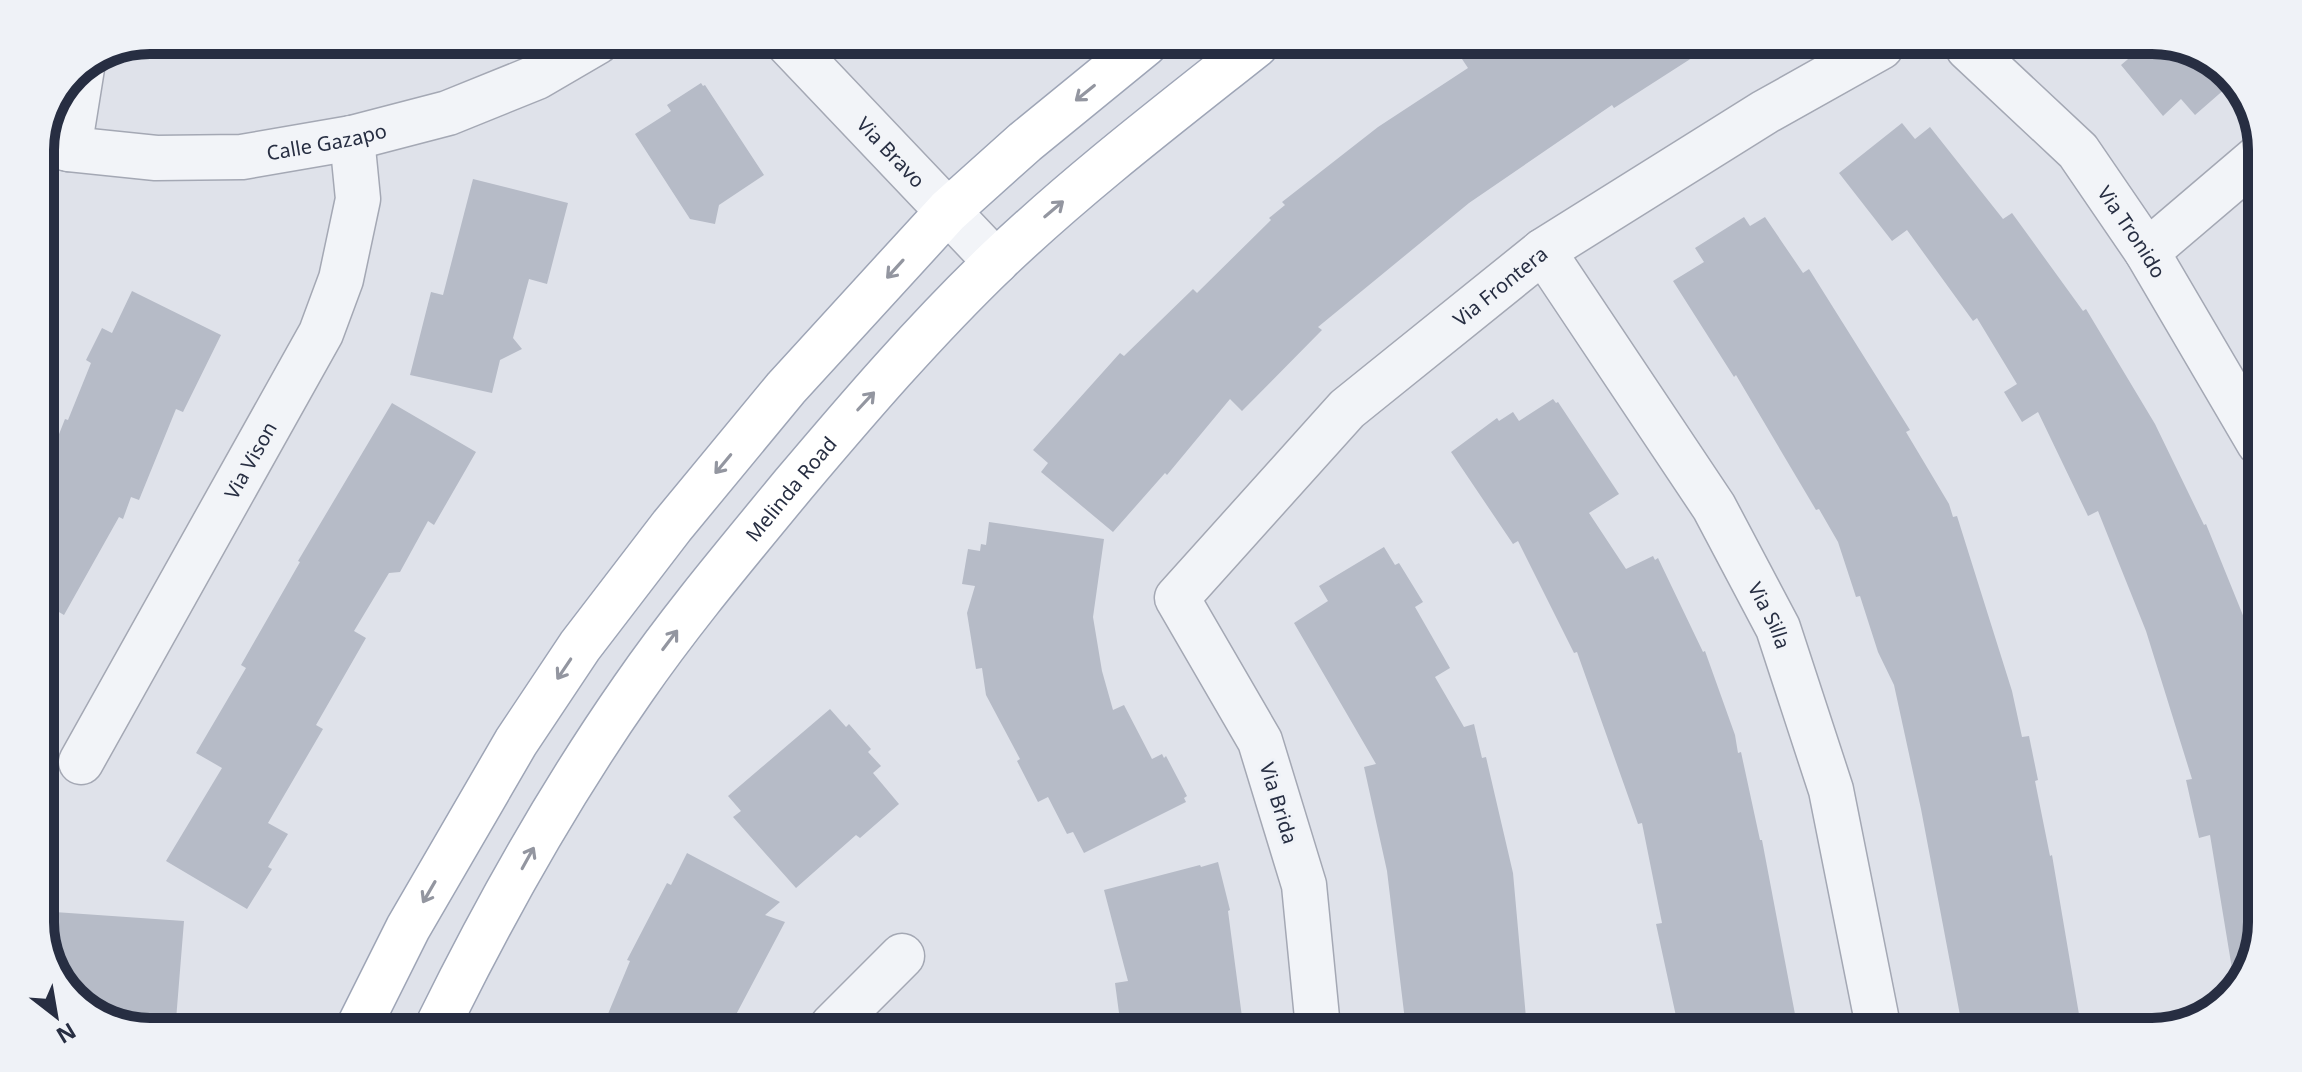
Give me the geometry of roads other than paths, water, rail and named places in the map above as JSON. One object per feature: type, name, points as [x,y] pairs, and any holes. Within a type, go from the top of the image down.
[{"type":"main road","points":[[363,1018],[408,928],[508,755],[580,646],[672,526],[786,388],[948,211],[1025,142],[1133,54]]},
{"type":"main road","name":"Melinda Road","points":[[442,1018],[538,840],[633,689],[701,599],[844,424],[996,262],[1146,133],[1245,54]]},
{"type":"street","name":"Calle Gazapo","points":[[55,146],[156,158],[242,157],[352,138],[448,113],[537,77],[576,54]]},
{"type":"street","name":"Via Bravo","points":[[798,54],[996,262]]},
{"type":"street","name":"Via Frontera","points":[[1177,598],[1347,409],[1543,251],[1765,112],[1869,54]]},
{"type":"street","name":"Via Tronido","points":[[1974,54],[2078,151],[2147,252],[2248,424]]},
{"type":"street","points":[[55,146],[73,93]]},
{"type":"street","name":"Via Vison","points":[[81,762],[321,333],[341,279],[358,199],[352,138]]},
{"type":"street","points":[[2147,252],[2248,166]]},
{"type":"street","name":"Via Silla","points":[[1543,251],[1714,507],[1778,628],[1831,790],[1876,1018]]},
{"type":"street","name":"Via Brida","points":[[1177,598],[1260,741],[1304,885],[1317,1018]]},
{"type":"street","points":[[840,1018],[902,956]]}]
